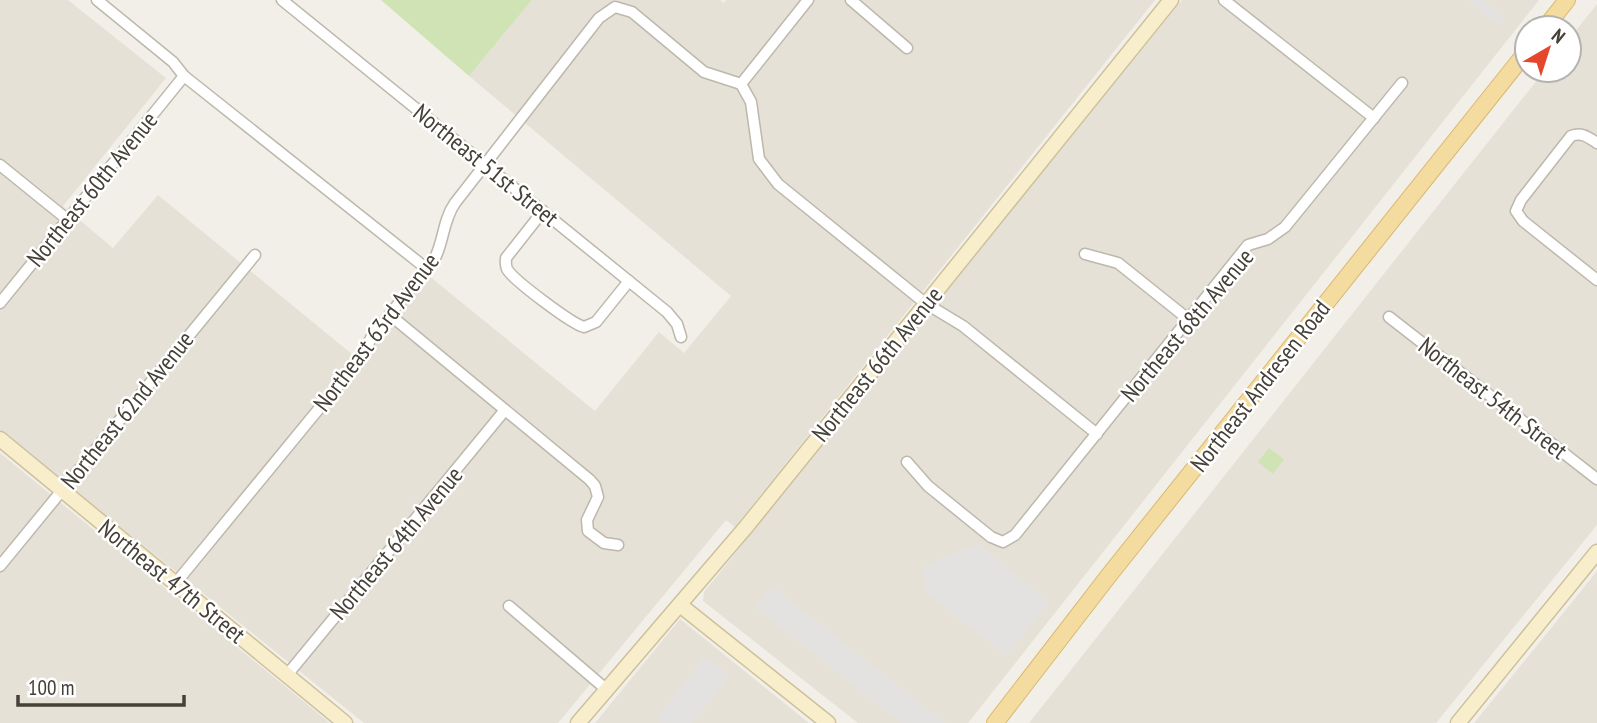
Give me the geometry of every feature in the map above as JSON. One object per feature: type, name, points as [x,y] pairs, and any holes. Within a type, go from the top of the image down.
[{"type":"main road","points":[[1556,14],[1567,0]]},
{"type":"main road","name":"Northeast Andresen Road","points":[[995,723],[1110,574],[1513,69]]},
{"type":"street","points":[[97,0],[173,62],[184,76],[427,269]]},
{"type":"street","name":"Northeast 51st Street","points":[[282,0],[673,318],[681,337]]},
{"type":"street","points":[[808,0],[741,84],[751,102],[759,159],[778,184],[925,303],[963,326],[1097,433]]},
{"type":"street","points":[[851,0],[907,48]]},
{"type":"street","name":"Northeast 66th Avenue","points":[[578,723],[747,525],[1171,0]]},
{"type":"street","points":[[1224,0],[1374,118]]},
{"type":"street","name":"Northeast 63rd Avenue","points":[[175,584],[359,359],[371,338],[427,269],[440,247],[449,212],[599,18],[615,7],[632,12],[704,72],[741,84]]},
{"type":"street","name":"Northeast 60th Avenue","points":[[1,300],[184,76]]},
{"type":"street","name":"Northeast 68th Avenue","points":[[907,462],[928,486],[991,537],[1003,542],[1015,536],[1248,245],[1268,239],[1285,227],[1402,82]]},
{"type":"street","points":[[1597,143],[1585,135],[1577,134],[1567,141],[1520,201],[1516,211],[1523,221],[1597,280]]},
{"type":"street","points":[[0,165],[68,220]]},
{"type":"street","points":[[543,211],[506,258],[512,275],[570,322],[584,327],[596,322],[629,281]]},
{"type":"street","points":[[1085,254],[1118,263],[1188,319]]},
{"type":"street","name":"Northeast 62nd Avenue","points":[[0,566],[255,255]]},
{"type":"street","points":[[390,315],[595,486],[598,497],[587,520],[588,531],[604,543],[618,545]]},
{"type":"street","name":"Northeast 54th Street","points":[[1389,317],[1597,479]]},
{"type":"street","name":"Northeast 64th Avenue","points":[[287,675],[505,410]]},
{"type":"street","name":"Northeast 47th Street","points":[[0,439],[345,723]]},
{"type":"street","points":[[1458,723],[1597,552]]},
{"type":"street","points":[[680,605],[828,723]]},
{"type":"street","points":[[509,606],[607,690]]},
{"type":"shaded area","points":[[0,0],[68,0],[166,78],[63,206],[113,248],[158,195],[353,355],[423,271],[595,411],[659,332],[684,353],[731,296],[469,76],[532,0],[720,0],[724,3],[726,0],[1155,0],[735,527],[726,520],[558,723],[364,723],[0,430]]},
{"type":"shaded area","points":[[1182,0],[1539,0],[1528,14],[1513,14],[1513,33],[968,723],[858,723],[703,601],[704,592]]},
{"type":"shaded area","points":[[1467,0],[1483,0],[1506,18],[1500,26]]},
{"type":"shaded area","points":[[1597,4],[1597,525],[1436,723],[1029,723],[1534,84],[1583,84],[1583,22]]},
{"type":"shaded area","points":[[0,453],[330,723],[0,723]]},
{"type":"shaded area","points":[[978,544],[1049,602],[1006,656],[926,592],[923,566]]},
{"type":"shaded area","points":[[1597,571],[1597,723],[1474,723],[1556,622]]},
{"type":"shaded area","points":[[772,586],[945,723],[901,723],[755,607]]},
{"type":"shaded area","points":[[680,619],[809,723],[595,723]]},
{"type":"shaded area","points":[[705,656],[730,676],[692,723],[661,723],[656,719]]},
{"type":"green space","points":[[381,0],[532,0],[469,76]]},
{"type":"green space","points":[[1269,448],[1284,459],[1273,474],[1258,462]]}]
